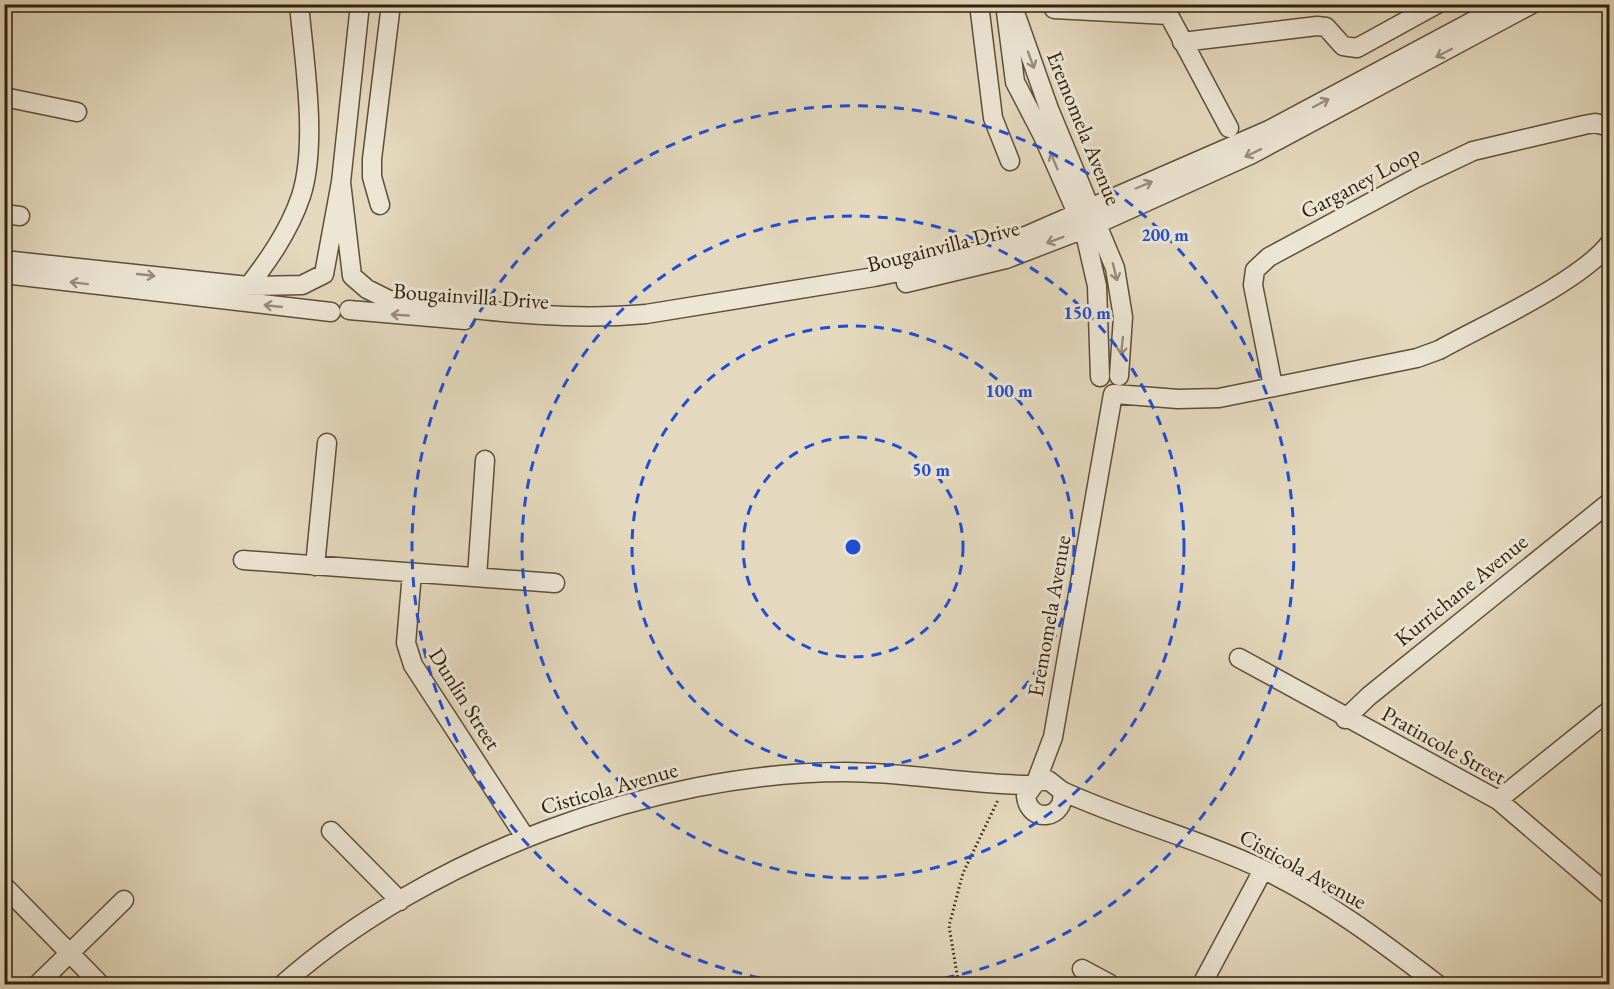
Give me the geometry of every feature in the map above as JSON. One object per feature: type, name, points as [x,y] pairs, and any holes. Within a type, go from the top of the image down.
[{"type":"street","points":[[236,302],[284,236],[302,194],[307,157],[308,107],[299,4]]},
{"type":"street","points":[[4,261],[248,286],[302,285],[324,274],[339,270],[352,276],[357,282],[358,294],[340,311],[320,305],[315,292],[319,279],[324,274],[341,182],[360,4]]},
{"type":"street","points":[[380,205],[372,177],[392,4]]},
{"type":"street","points":[[979,4],[993,118],[1010,161]]},
{"type":"street","name":"Eremomela Avenue","points":[[1005,4],[1015,82],[1115,268],[1124,317],[1053,737],[1031,790]]},
{"type":"street","name":"Eremomela Avenue","points":[[1012,4],[1087,219],[1111,385]]},
{"type":"street","points":[[1182,42],[1317,26],[1326,27],[1342,46],[1357,48],[1437,4]]},
{"type":"street","name":"Bougainvilla Drive","points":[[4,274],[236,302],[578,328],[625,328],[683,314],[878,283],[1006,259],[1269,130],[1505,4]]},
{"type":"street","name":"Bougainvilla Drive","points":[[1087,219],[1250,155],[1532,4]]},
{"type":"street","points":[[1054,9],[1166,10],[1229,128]]},
{"type":"street","points":[[4,97],[77,112]]},
{"type":"street","name":"Garganey Loop","points":[[1273,386],[1253,285],[1256,270],[1269,257],[1416,178],[1473,151],[1572,127],[1595,123],[1610,127]]},
{"type":"street","points":[[345,143],[374,147]]},
{"type":"street","points":[[341,182],[352,276]]},
{"type":"street","points":[[1111,385],[1148,395],[1202,399],[1429,354],[1561,283],[1593,261],[1610,243]]},
{"type":"street","name":"Bougainvilla Drive","points":[[352,276],[367,289],[389,300],[518,314],[616,317],[683,314]]},
{"type":"street","points":[[1098,299],[1120,297]]},
{"type":"street","points":[[315,566],[327,443]]},
{"type":"street","points":[[477,577],[485,460]]},
{"type":"street","name":"Kurrichane Avenue","points":[[1346,719],[1378,689],[1610,502]]},
{"type":"street","points":[[243,560],[555,583]]},
{"type":"street","name":"Dunlin Street","points":[[412,573],[406,644],[412,665],[525,837]]},
{"type":"street","name":"Pratincole Street","points":[[1239,658],[1346,719],[1498,800],[1610,896]]},
{"type":"street","points":[[1498,800],[1610,710]]},
{"type":"street","name":"Eremomela Avenue","points":[[1053,737],[1060,789]]},
{"type":"street","name":"Cisticola Avenue","points":[[283,984],[309,962],[426,886],[525,837],[653,797],[723,782],[843,772],[904,774],[996,788],[1031,790]]},
{"type":"street","points":[[1048,780],[1060,789],[1062,804],[1059,810],[1047,816],[1041,816],[1030,809],[1031,790],[1048,780]]},
{"type":"street","name":"Cisticola Avenue","points":[[1060,789],[1099,808],[1157,826],[1263,870],[1337,912],[1437,984]]},
{"type":"street","name":"Cisticola Avenue","points":[[1059,810],[1099,808]]},
{"type":"street","points":[[331,831],[400,901]]},
{"type":"street","points":[[1203,984],[1263,870]]},
{"type":"street","points":[[4,886],[100,984]]},
{"type":"street","points":[[38,984],[124,900]]},
{"type":"street","points":[[1082,969],[1110,984]]},
{"type":"path","points":[[962,984],[958,980],[949,926],[963,873],[996,788]]}]
